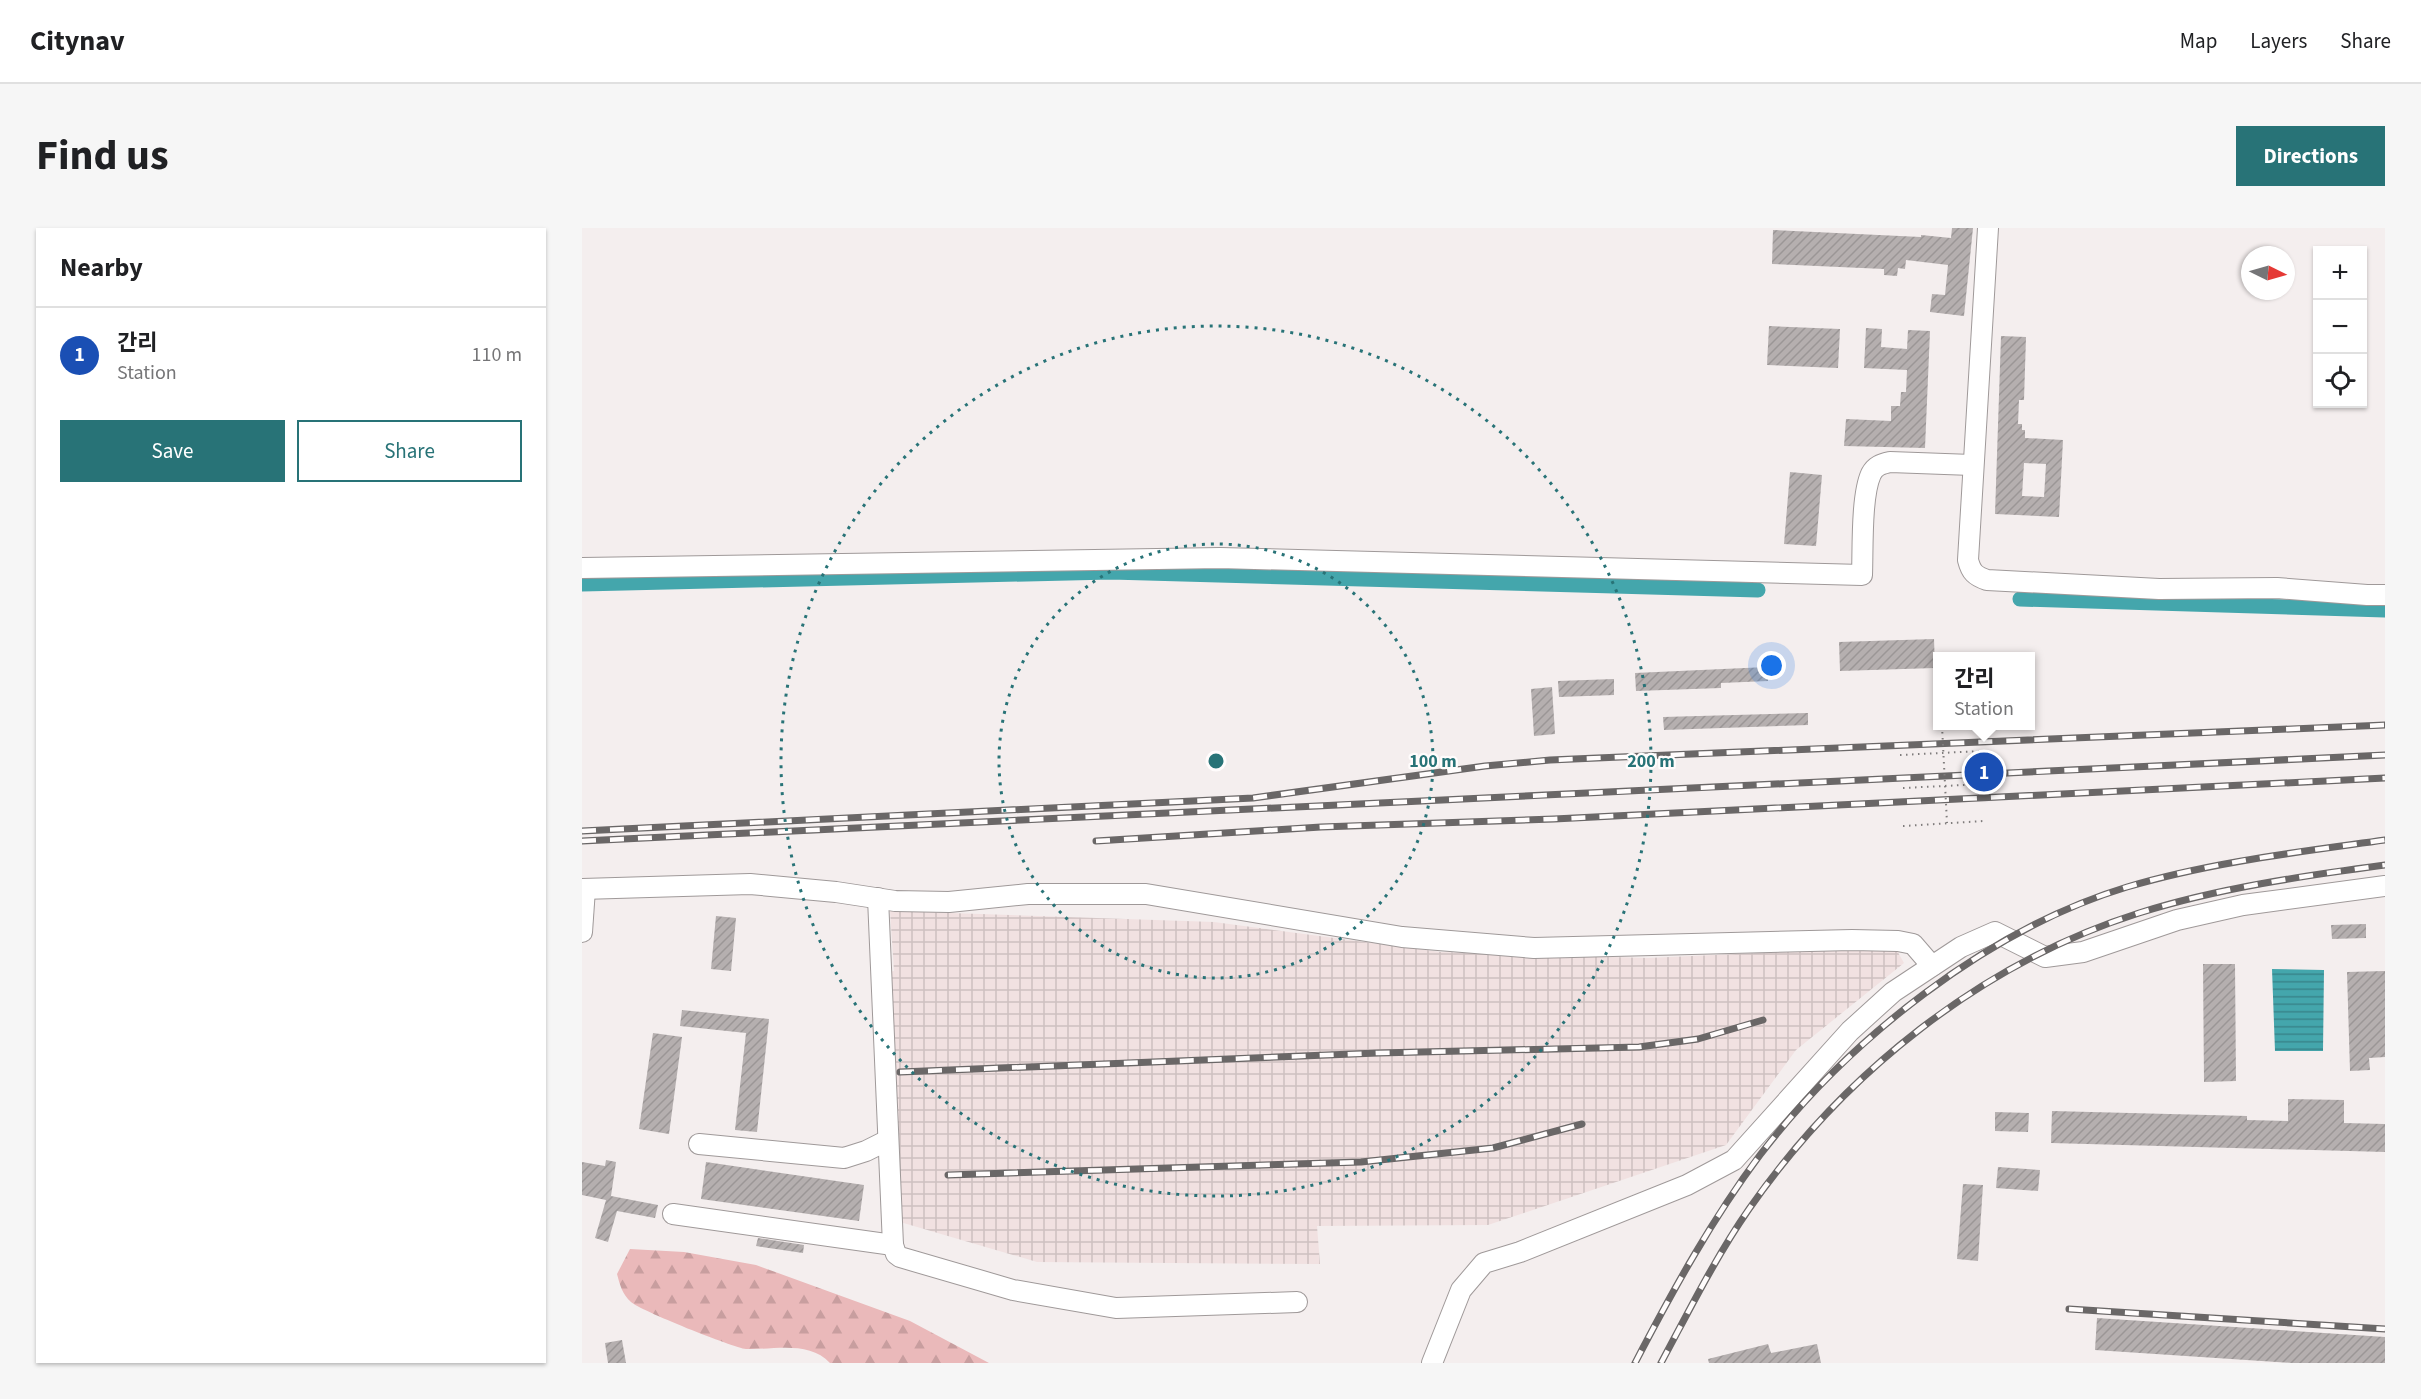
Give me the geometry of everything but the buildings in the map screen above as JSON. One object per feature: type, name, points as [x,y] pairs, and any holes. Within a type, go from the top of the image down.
[{"type":"street","points":[[1988,228],[1972,465],[1968,560],[1971,571],[1987,580],[2159,590],[2277,588],[2385,595]]},
{"type":"street","points":[[582,568],[1220,558],[1862,575],[1867,488],[1872,473],[1880,464],[1890,462],[1972,465]]},
{"type":"street","points":[[582,932],[583,889],[750,884],[878,898],[949,902],[1028,894],[1146,894],[1402,937],[1534,948],[1852,940],[1898,941],[1912,944],[1932,966]]},
{"type":"street","points":[[1432,1363],[1461,1290],[1484,1263],[1520,1252],[1687,1185],[1734,1160],[1850,1031],[1893,992],[1961,947],[1995,932],[2045,957],[2083,952],[2177,920],[2243,905],[2385,886]]},
{"type":"street","points":[[878,898],[893,1245],[896,1254],[1014,1290],[1116,1308],[1297,1302]]},
{"type":"street","points":[[699,1144],[844,1158],[866,1151],[888,1140]]},
{"type":"street","points":[[673,1214],[893,1245]]},
{"type":"path","points":[[1942,730],[1947,824]]},
{"type":"path","points":[[1900,755],[1982,751]]},
{"type":"path","points":[[1903,788],[1984,784]]},
{"type":"path","points":[[1903,826],[1984,822]]},
{"type":"shaded area","points":[[890,911],[1214,922],[1441,952],[1648,958],[1895,947],[1904,963],[1796,1050],[1726,1145],[1488,1225],[1317,1226],[1320,1264],[1037,1262],[900,1222],[886,972],[894,971]]},
{"type":"green space","points":[[630,1249],[684,1252],[756,1265],[910,1321],[989,1363],[830,1363],[812,1351],[801,1349],[738,1347],[706,1336],[631,1302],[623,1293],[617,1274]]},
{"type":"water","points":[[2272,969],[2324,970],[2323,1051],[2275,1051]]},
{"type":"waterway","points":[[582,584],[1111,572],[1758,590]]},
{"type":"waterway","points":[[2020,599],[2385,610]]},
{"type":"railway","points":[[582,831],[1253,798],[1485,766],[1550,760],[2385,725]]},
{"type":"railway","points":[[582,841],[2385,755]]},
{"type":"railway","points":[[1096,841],[1321,827],[1554,819],[2385,778]]},
{"type":"railway","points":[[1635,1363],[1693,1256],[1760,1155],[1795,1112],[1835,1071],[1878,1031],[1924,994],[1973,960],[2023,930],[2075,906],[2127,887],[2223,864],[2385,840]]},
{"type":"railway","points":[[1661,1363],[1725,1246],[1749,1209],[1786,1160],[1827,1113],[1872,1069],[1920,1029],[1971,993],[2025,961],[2081,935],[2139,913],[2199,896],[2292,878],[2385,865]]},
{"type":"railway","points":[[900,1072],[1378,1053],[1639,1047],[1698,1039],[1763,1020]]},
{"type":"railway","points":[[948,1175],[1361,1162],[1493,1148],[1582,1124]]},
{"type":"railway","points":[[2069,1309],[2385,1329]]},
{"type":"place","name":"간리","points":[[1984,772]]}]
